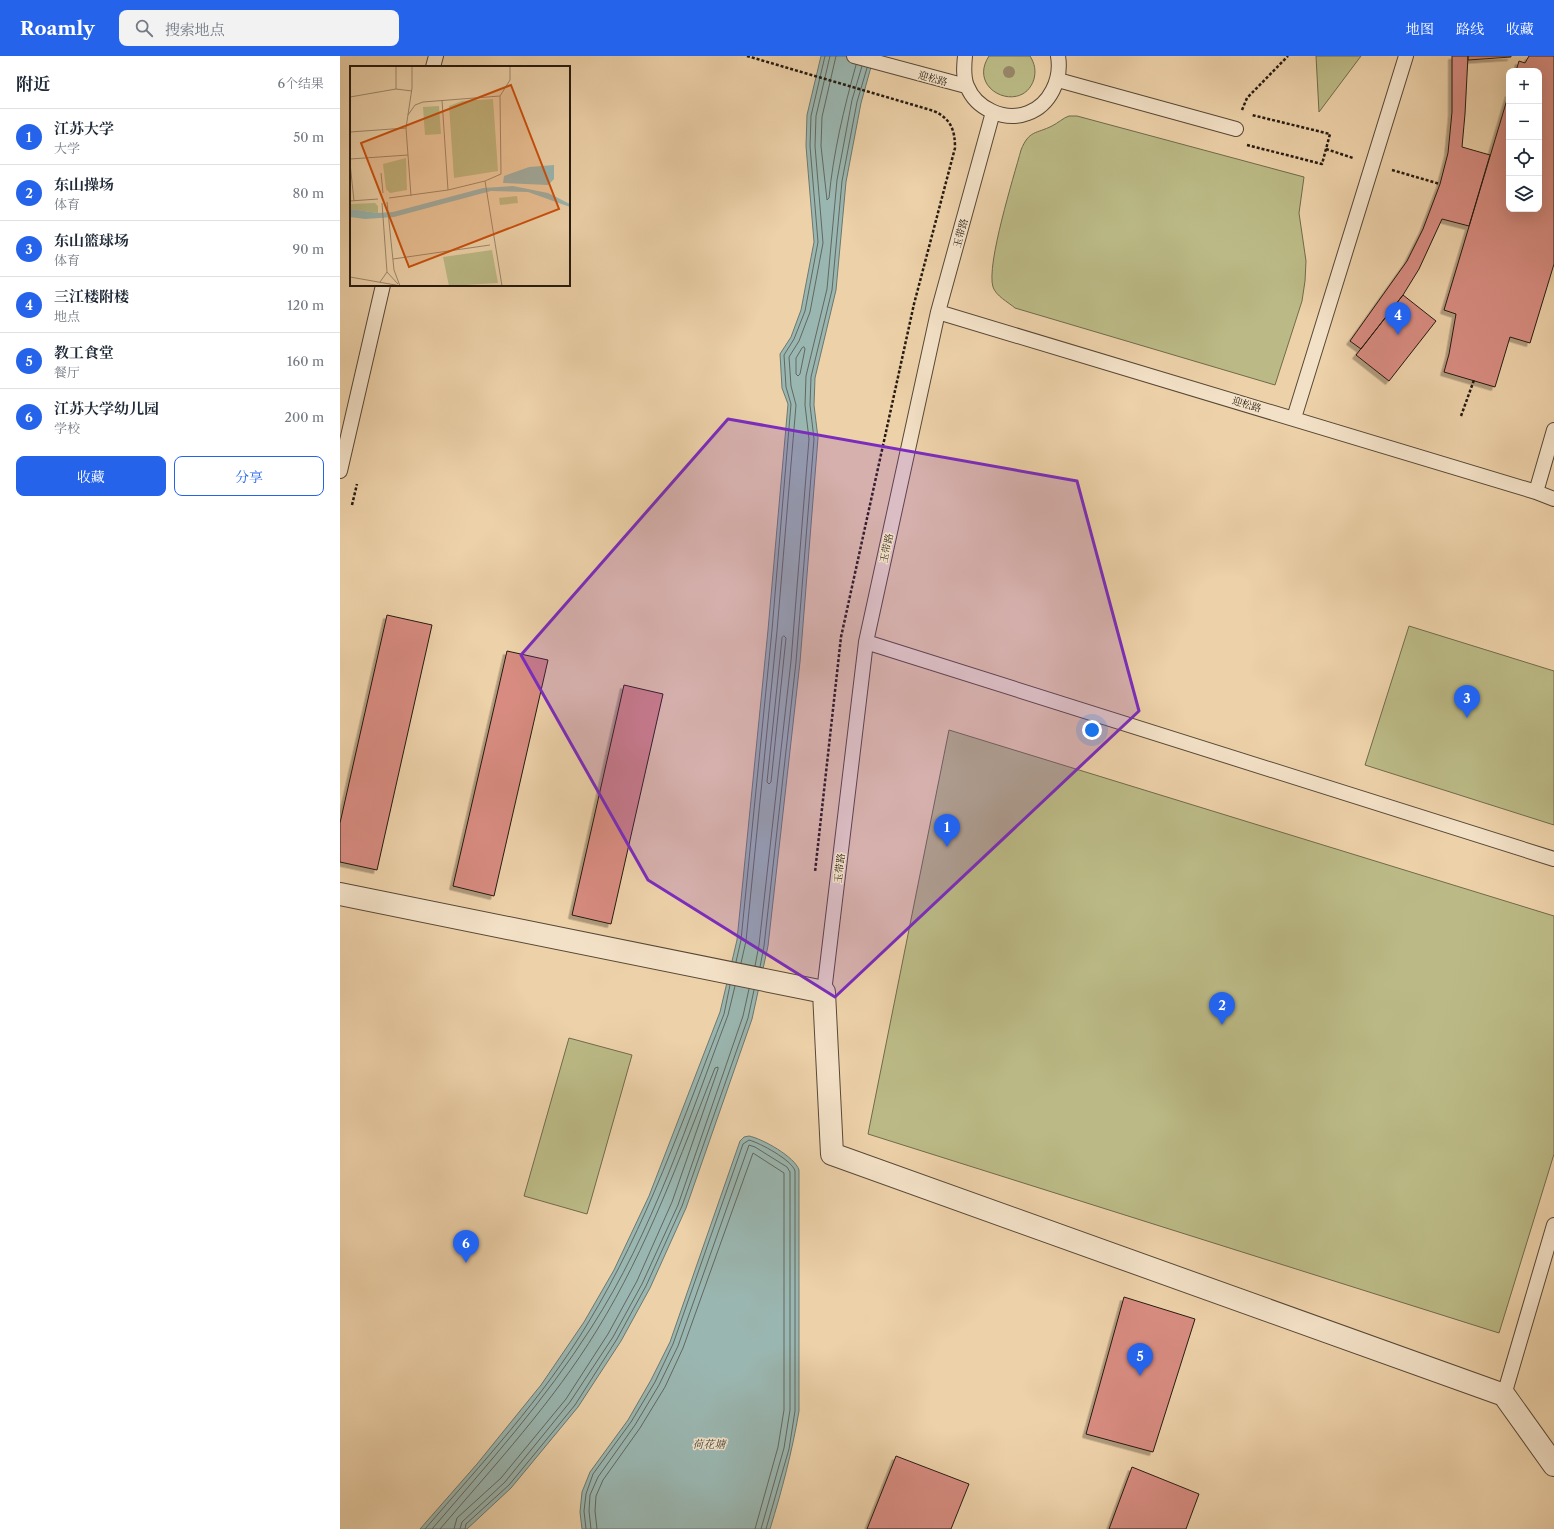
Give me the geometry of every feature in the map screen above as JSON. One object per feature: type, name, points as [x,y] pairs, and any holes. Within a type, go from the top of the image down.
[{"type":"street","points":[[340,894],[824,992],[832,1154],[1504,1395],[1554,1465]]},
{"type":"lane","points":[[433,66],[436,56]]},
{"type":"lane","name":"迎松路","points":[[854,56],[966,86]]},
{"type":"lane","points":[[965,56],[963,68],[966,86],[976,100],[993,112],[1005,116],[1028,114],[1047,101],[1058,80],[1058,56]]},
{"type":"lane","points":[[1294,418],[1406,56]]},
{"type":"lane","points":[[1058,80],[1236,128]]},
{"type":"lane","name":"玉带路","points":[[824,992],[866,642],[938,312],[993,112]]},
{"type":"lane","points":[[340,472],[383,286]]},
{"type":"lane","name":"迎松路","points":[[938,312],[1294,418],[1536,492],[1554,499]]},
{"type":"lane","points":[[1536,492],[1554,430]]},
{"type":"lane","points":[[866,642],[1554,859]]},
{"type":"lane","points":[[1504,1395],[1554,1225]]},
{"type":"path","points":[[747,56],[942,114],[951,122],[955,134],[955,148],[914,304],[841,637],[815,872]]},
{"type":"path","points":[[1236,128],[1247,98],[1288,56]]},
{"type":"path","points":[[1242,144],[1322,164],[1330,134],[1250,115]]},
{"type":"path","points":[[1399,172],[1440,184]]},
{"type":"path","points":[[1461,416],[1474,380]]},
{"type":"highlighted area","points":[[728,419],[1077,481],[1139,711],[835,997],[648,880],[521,655]]},
{"type":"shaded area","points":[[989,56],[1030,56],[1035,68],[1035,73],[1034,79],[1028,90],[1019,96],[1009,97],[999,94],[990,88],[985,79],[984,69]]},
{"type":"shaded area","points":[[1316,56],[1361,56],[1319,112]]},
{"type":"shaded area","points":[[1069,116],[1077,116],[1304,177],[1299,213],[1306,261],[1305,281],[1302,301],[1275,385],[1015,308],[1002,299],[997,293],[993,287],[993,260],[1007,199],[1021,150],[1030,136]]},
{"type":"shaded area","points":[[1409,626],[1554,671],[1554,825],[1365,765]]},
{"type":"shaded area","points":[[949,730],[1554,916],[1554,1154],[1499,1333],[868,1134]]},
{"type":"shaded area","points":[[569,1038],[632,1055],[587,1214],[524,1196]]},
{"type":"water","points":[[821,56],[874,56],[861,103],[846,182],[836,290],[815,378],[814,405],[818,438],[800,662],[768,946],[752,1019],[686,1208],[650,1288],[621,1341],[578,1407],[511,1488],[467,1529],[420,1529],[477,1464],[541,1385],[584,1322],[614,1270],[649,1196],[720,1012],[737,940],[768,630],[788,404],[782,388],[780,354],[791,337],[801,310],[814,242],[806,146],[807,115]]},
{"type":"water","name":"荷花塘","points":[[749,1136],[778,1149],[796,1165],[799,1170],[799,1411],[779,1500],[770,1529],[582,1529],[580,1512],[582,1492],[590,1472],[628,1420],[651,1380],[670,1342],[740,1141],[744,1137]]},
{"type":"building","points":[[1452,56],[1468,56],[1462,147],[1490,155],[1469,226],[1442,219],[1419,269],[1403,295],[1361,349],[1350,341],[1407,261],[1423,229],[1440,184],[1448,153],[1452,112]]},
{"type":"building","points":[[1468,56],[1511,56],[1511,57],[1468,60]]},
{"type":"building","points":[[1529,56],[1554,56],[1554,264],[1530,343],[1510,337],[1495,387],[1444,372],[1449,354],[1456,314],[1444,310],[1506,103],[1506,212],[1542,212],[1542,68],[1517,68],[1519,61],[1525,63]]},
{"type":"building","points":[[1403,295],[1436,321],[1389,381],[1356,355]]},
{"type":"building","points":[[387,615],[432,625],[377,870],[340,862],[340,823]]},
{"type":"building","points":[[507,651],[548,660],[494,896],[453,886]]},
{"type":"building","points":[[624,685],[663,694],[611,924],[572,915]]},
{"type":"building","points":[[1124,1297],[1195,1319],[1153,1452],[1086,1434]]},
{"type":"building","points":[[896,1456],[969,1484],[951,1529],[867,1529]]},
{"type":"building","points":[[1132,1467],[1199,1494],[1186,1529],[1109,1529]]},
{"type":"place","name":"三江楼附楼","points":[[1398,335]]},
{"type":"place","name":"东山篮球场","points":[[1467,718]]},
{"type":"place","name":"江苏大学","points":[[947,847]]},
{"type":"place","name":"东山操场","points":[[1222,1025]]},
{"type":"place","name":"江苏大学幼儿园","points":[[466,1263]]},
{"type":"place","name":"教工食堂","points":[[1140,1376]]}]
